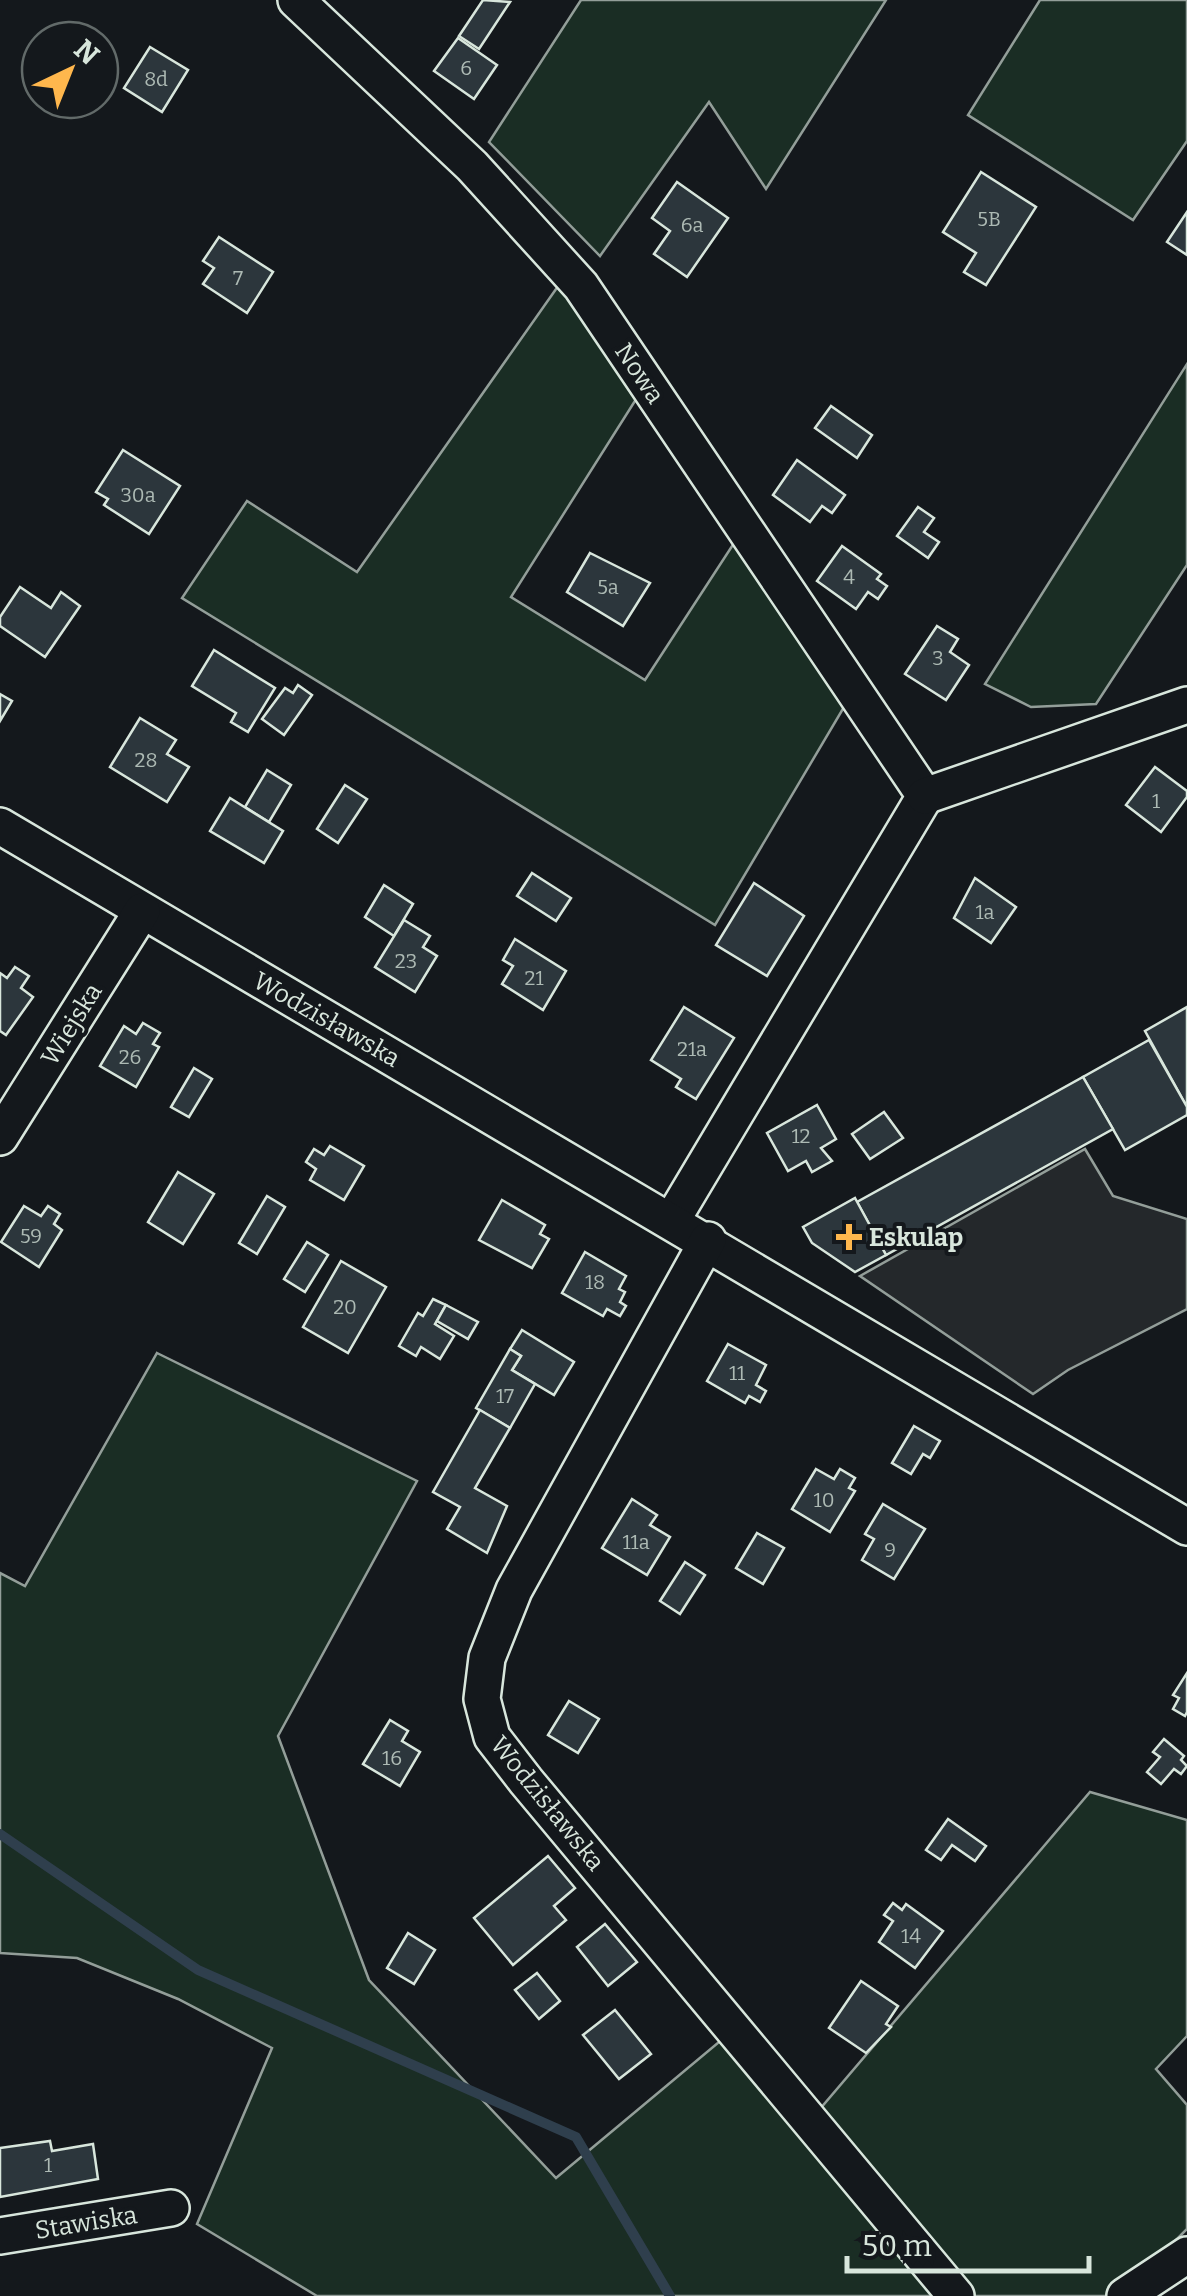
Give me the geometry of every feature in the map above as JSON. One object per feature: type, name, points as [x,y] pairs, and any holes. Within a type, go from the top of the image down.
[{"type":"street","name":"Nowa","points":[[296,0],[472,166],[581,286],[925,796]]},
{"type":"street","points":[[672,1220],[925,796],[1187,706]]},
{"type":"street","name":"Wodzisławska","points":[[0,826],[708,1240],[1187,1527]]},
{"type":"street","name":"Wiejska","points":[[0,1137],[142,911]]},
{"type":"street","name":"Wodzisławska","points":[[708,1240],[514,1590],[486,1658],[482,1699],[492,1737],[515,1766],[956,2296]]},
{"type":"street","name":"Stawiska","points":[[0,2236],[171,2208]]},
{"type":"street","points":[[1125,2296],[1187,2255]]},
{"type":"green space","points":[[581,0],[886,0],[766,189],[709,102],[600,256],[489,142]]},
{"type":"green space","points":[[1040,0],[1187,0],[1187,141],[1133,220],[968,115]]},
{"type":"green space","points":[[561,282],[640,393],[511,597],[645,680],[736,540],[847,702],[715,925],[182,598],[247,501],[357,572]]},
{"type":"green space","points":[[1187,364],[1187,565],[1096,704],[1031,707],[985,684]]},
{"type":"green space","points":[[157,1353],[417,1481],[278,1736],[369,1980],[556,2178],[725,2037],[802,2130],[1090,1792],[1187,1820],[1187,2036],[1156,2069],[1187,2105],[1187,2229],[1120,2296],[317,2296],[197,2224],[272,2048],[178,1999],[77,1958],[0,1953],[0,1573],[25,1586]]},
{"type":"shaded area","points":[[1085,1149],[1113,1196],[1187,1219],[1187,1309],[1068,1370],[1033,1394],[860,1276]]},
{"type":"building","points":[[483,0],[510,2],[479,49],[459,36]]},
{"type":"building","points":[[458,38],[497,65],[474,99],[434,71]]},
{"type":"building","points":[[150,47],[188,70],[162,112],[124,88]]},
{"type":"building","points":[[981,172],[1036,207],[986,285],[964,272],[976,253],[943,232]]},
{"type":"building","points":[[677,182],[728,218],[687,277],[654,254],[670,231],[652,218]]},
{"type":"building","points":[[1187,212],[1187,255],[1167,242]]},
{"type":"building","points":[[219,237],[273,272],[247,313],[203,284],[214,268],[203,261]]},
{"type":"building","points":[[831,406],[872,435],[857,458],[815,428]]},
{"type":"building","points":[[123,450],[180,486],[149,534],[104,505],[108,499],[96,492]]},
{"type":"building","points":[[797,460],[845,495],[832,513],[822,506],[810,522],[773,495]]},
{"type":"building","points":[[918,507],[934,518],[924,532],[939,542],[928,558],[897,536]]},
{"type":"building","points":[[842,546],[881,574],[877,579],[887,586],[878,599],[868,592],[856,609],[817,581]]},
{"type":"building","points":[[590,553],[650,583],[623,626],[567,592]]},
{"type":"building","points":[[20,587],[51,608],[61,592],[80,606],[45,657],[0,626],[0,617]]},
{"type":"building","points":[[937,626],[958,639],[950,652],[969,665],[946,700],[905,674]]},
{"type":"building","points":[[214,650],[275,688],[248,732],[231,722],[236,713],[192,686]]},
{"type":"building","points":[[298,685],[312,695],[284,735],[262,719],[285,688],[293,693]]},
{"type":"building","points":[[0,694],[12,701],[0,721]]},
{"type":"building","points":[[140,718],[176,740],[167,754],[189,767],[167,802],[110,767]]},
{"type":"building","points":[[1155,767],[1187,791],[1187,797],[1161,832],[1126,805]]},
{"type":"building","points":[[267,770],[291,785],[269,822],[245,807]]},
{"type":"building","points":[[345,785],[367,799],[338,843],[317,829]]},
{"type":"building","points":[[230,798],[283,831],[264,863],[210,831]]},
{"type":"building","points":[[532,873],[571,898],[556,921],[517,896]]},
{"type":"building","points":[[975,878],[1016,907],[991,943],[954,918]]},
{"type":"building","points":[[754,883],[804,916],[767,976],[716,945]]},
{"type":"building","points":[[384,885],[413,904],[394,936],[365,917]]},
{"type":"building","points":[[404,920],[430,936],[423,947],[437,956],[415,992],[375,967]]},
{"type":"building","points":[[515,939],[566,971],[543,1010],[502,984],[513,966],[503,960]]},
{"type":"building","points":[[15,967],[29,976],[21,988],[33,997],[6,1035],[0,1031],[0,973],[7,978]]},
{"type":"building","points":[[684,1007],[734,1038],[696,1099],[676,1087],[681,1079],[651,1060]]},
{"type":"building","points":[[1187,1007],[1187,1107],[1145,1031]]},
{"type":"building","points":[[143,1023],[160,1033],[153,1044],[159,1047],[136,1087],[100,1066],[124,1026],[136,1034]]},
{"type":"building","points":[[1149,1040],[1187,1107],[1187,1115],[1125,1150],[1083,1077]]},
{"type":"building","points":[[194,1068],[212,1079],[189,1117],[171,1107]]},
{"type":"building","points":[[1083,1077],[1113,1129],[886,1255],[857,1202]]},
{"type":"building","points":[[817,1105],[836,1139],[821,1148],[832,1161],[812,1172],[806,1161],[788,1171],[767,1133]]},
{"type":"building","points":[[884,1112],[903,1138],[870,1159],[852,1134]]},
{"type":"building","points":[[330,1146],[364,1166],[344,1200],[310,1180],[316,1169],[306,1162],[314,1149],[324,1155]]},
{"type":"building","points":[[178,1172],[214,1194],[183,1244],[148,1222]]},
{"type":"building","points":[[267,1196],[285,1207],[257,1254],[239,1243]]},
{"type":"building","points":[[855,1198],[886,1255],[855,1272],[812,1243],[803,1227]]},
{"type":"building","points":[[502,1200],[545,1225],[540,1234],[549,1239],[532,1268],[479,1240]]},
{"type":"building","points":[[24,1206],[41,1216],[48,1206],[60,1214],[54,1224],[62,1230],[39,1267],[1,1242]]},
{"type":"building","points":[[307,1242],[328,1255],[305,1292],[284,1279]]},
{"type":"building","points":[[585,1252],[626,1276],[619,1289],[625,1292],[620,1302],[626,1306],[620,1316],[607,1309],[603,1316],[562,1293]]},
{"type":"building","points":[[341,1261],[386,1287],[348,1353],[303,1327]]},
{"type":"building","points":[[433,1299],[446,1305],[435,1324],[454,1336],[440,1359],[421,1347],[416,1356],[399,1346],[418,1313],[423,1316]]},
{"type":"building","points":[[446,1305],[478,1322],[468,1339],[437,1321]]},
{"type":"building","points":[[522,1330],[574,1362],[554,1395],[512,1370],[521,1356],[510,1349]]},
{"type":"building","points":[[728,1344],[766,1365],[756,1385],[766,1391],[760,1402],[749,1396],[745,1403],[707,1381]]},
{"type":"building","points":[[510,1349],[521,1356],[512,1370],[535,1384],[510,1428],[476,1408]]},
{"type":"building","points":[[480,1410],[510,1428],[475,1488],[507,1506],[487,1553],[447,1529],[460,1507],[433,1492]]},
{"type":"building","points":[[914,1426],[940,1441],[930,1458],[923,1454],[911,1474],[892,1463]]},
{"type":"building","points":[[816,1469],[834,1479],[840,1469],[855,1478],[849,1488],[855,1491],[830,1532],[792,1509]]},
{"type":"building","points":[[632,1499],[657,1515],[650,1525],[670,1537],[647,1575],[602,1548]]},
{"type":"building","points":[[883,1504],[925,1529],[894,1579],[862,1560],[874,1539],[865,1534]]},
{"type":"building","points":[[757,1533],[784,1548],[763,1584],[736,1568]]},
{"type":"building","points":[[685,1562],[705,1575],[680,1614],[660,1601]]},
{"type":"building","points":[[1187,1673],[1185,1716],[1173,1709],[1179,1698],[1173,1695]]},
{"type":"building","points":[[569,1701],[599,1719],[578,1753],[548,1735]]},
{"type":"building","points":[[390,1720],[408,1731],[402,1741],[420,1752],[400,1786],[363,1764]]},
{"type":"building","points":[[1164,1739],[1184,1756],[1181,1760],[1187,1766],[1181,1774],[1174,1769],[1161,1784],[1147,1772],[1160,1757],[1153,1752]]},
{"type":"building","points":[[948,1819],[986,1846],[975,1861],[952,1845],[941,1860],[926,1850]]},
{"type":"building","points":[[548,1856],[575,1888],[554,1906],[566,1920],[513,1965],[474,1918]]},
{"type":"building","points":[[893,1903],[902,1910],[906,1904],[943,1931],[915,1968],[879,1942],[893,1921],[884,1915]]},
{"type":"building","points":[[605,1924],[637,1962],[608,1986],[577,1947]]},
{"type":"building","points":[[408,1933],[435,1950],[414,1984],[387,1968]]},
{"type":"building","points":[[537,1973],[560,2001],[539,2019],[515,1990]]},
{"type":"building","points":[[861,1981],[898,2006],[886,2024],[891,2027],[866,2053],[829,2028]]},
{"type":"building","points":[[615,2010],[651,2054],[619,2079],[583,2035]]},
{"type":"building","points":[[50,2141],[52,2151],[93,2144],[98,2179],[0,2197],[0,2148]]},
{"type":"waterway","points":[[0,1834],[198,1970],[576,2137],[670,2296]]},
{"type":"place","name":"Eskulap","points":[[849,1237]]}]
